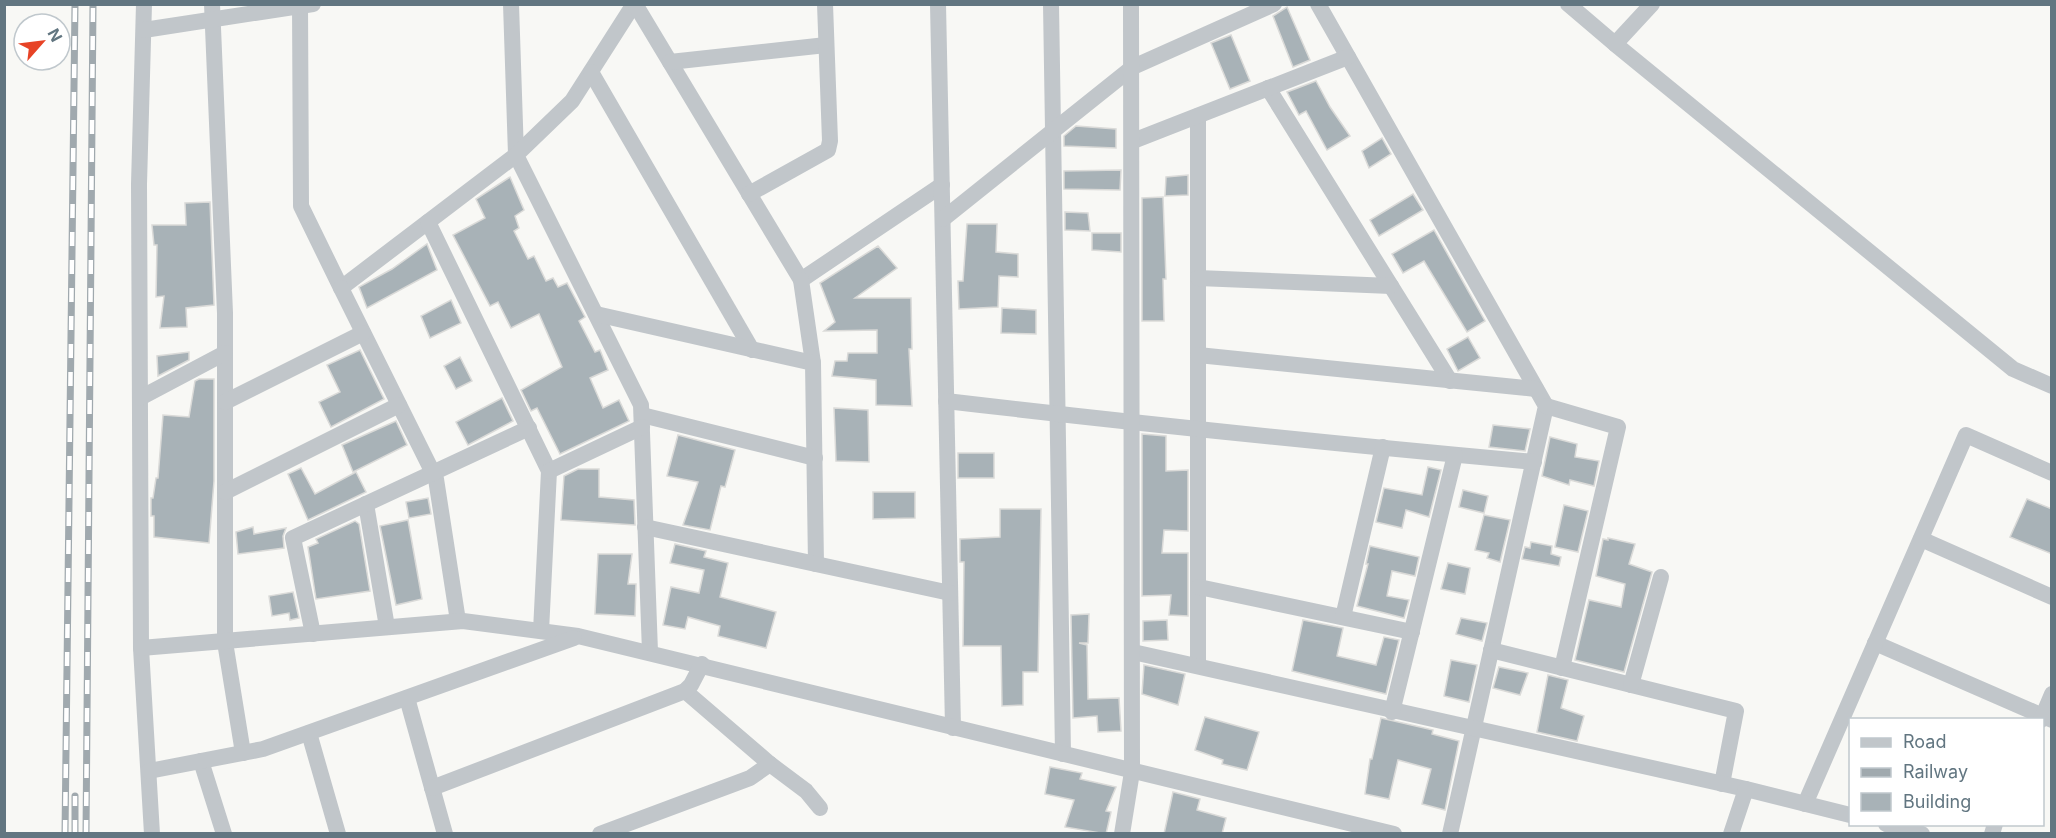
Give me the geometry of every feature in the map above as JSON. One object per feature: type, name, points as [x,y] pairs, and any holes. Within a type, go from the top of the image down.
[{"type":"street","points":[[144,4],[139,184],[141,648],[152,834]]},
{"type":"street","points":[[511,4],[516,155],[641,405],[650,652]]},
{"type":"street","points":[[341,288],[516,155],[572,101],[634,4],[801,280],[813,363],[816,564]]},
{"type":"street","points":[[749,194],[828,150],[830,141],[825,4]]},
{"type":"street","points":[[938,4],[953,728]]},
{"type":"street","points":[[1051,4],[1064,754]]},
{"type":"street","points":[[1122,834],[1132,771],[1133,68],[1131,4]]},
{"type":"street","points":[[943,219],[1053,129],[1133,68],[1274,4]]},
{"type":"street","points":[[1318,4],[1546,406],[1450,834]]},
{"type":"street","points":[[1568,4],[2013,369],[2052,386]]},
{"type":"street","points":[[1615,44],[1652,4]]},
{"type":"street","points":[[144,30],[212,12],[304,5],[301,206],[433,473],[458,621]]},
{"type":"street","points":[[212,12],[225,353],[225,642],[243,753]]},
{"type":"street","points":[[670,62],[826,45]]},
{"type":"street","points":[[1133,141],[1348,57]]},
{"type":"street","points":[[591,72],[752,350]]},
{"type":"street","points":[[1268,88],[1450,381]]},
{"type":"street","points":[[1198,116],[1198,664]]},
{"type":"street","points":[[801,280],[942,185]]},
{"type":"street","points":[[428,222],[549,471],[541,631]]},
{"type":"street","points":[[1198,278],[1391,285]]},
{"type":"street","points":[[596,315],[813,363]]},
{"type":"street","points":[[225,402],[363,333]]},
{"type":"street","points":[[140,398],[225,353]]},
{"type":"street","points":[[1198,355],[1536,389]]},
{"type":"street","points":[[946,401],[1133,421],[1199,431],[1534,462]]},
{"type":"street","points":[[225,492],[399,405]]},
{"type":"street","points":[[1546,406],[1618,427],[1562,668]]},
{"type":"street","points":[[549,471],[642,421],[814,458]]},
{"type":"street","points":[[313,634],[294,538],[528,428]]},
{"type":"street","points":[[1805,804],[1966,435],[2052,473]]},
{"type":"street","points":[[1342,617],[1383,447]]},
{"type":"street","points":[[1392,712],[1455,455]]},
{"type":"street","points":[[366,504],[387,627]]},
{"type":"street","points":[[645,527],[950,593]]},
{"type":"street","points":[[1921,539],[2052,597]]},
{"type":"street","points":[[1631,685],[1661,577]]},
{"type":"street","points":[[1199,586],[1412,633]]},
{"type":"street","points":[[141,648],[458,621],[578,636],[702,664],[953,728],[1394,834]]},
{"type":"street","points":[[149,771],[263,749],[578,636]]},
{"type":"street","points":[[1875,643],[2043,718]]},
{"type":"street","points":[[1491,650],[1736,711],[1722,784]]},
{"type":"street","points":[[1132,652],[1198,664],[1392,712],[1746,789],[1849,815]]},
{"type":"street","points":[[432,788],[685,691],[691,685],[702,664]]},
{"type":"street","points":[[685,691],[770,764],[806,791],[820,808]]},
{"type":"street","points":[[2045,719],[2052,694]]},
{"type":"street","points":[[407,698],[446,834]]},
{"type":"street","points":[[309,733],[338,834]]},
{"type":"street","points":[[201,761],[224,834]]},
{"type":"street","points":[[600,834],[750,778],[770,764]]},
{"type":"street","points":[[1731,834],[1746,789]]},
{"type":"street","points":[[1891,826],[1922,834]]},
{"type":"building","points":[[1287,7],[1310,60],[1293,67],[1273,16]]},
{"type":"building","points":[[1231,35],[1250,81],[1230,89],[1211,43]]},
{"type":"building","points":[[1316,81],[1350,136],[1327,150],[1306,111],[1299,115],[1287,92]]},
{"type":"building","points":[[1076,126],[1116,129],[1116,148],[1064,146],[1064,136]]},
{"type":"building","points":[[1382,138],[1391,154],[1369,168],[1362,151]]},
{"type":"building","points":[[1121,170],[1120,190],[1064,189],[1064,171]]},
{"type":"building","points":[[1188,175],[1188,195],[1165,196],[1166,177]]},
{"type":"building","points":[[510,177],[524,210],[515,216],[519,228],[514,231],[528,259],[534,256],[546,281],[553,278],[558,287],[567,283],[585,317],[579,321],[595,352],[600,350],[608,370],[590,378],[603,408],[619,400],[629,421],[560,454],[537,408],[531,411],[521,390],[562,367],[539,314],[511,328],[498,302],[490,306],[453,235],[485,218],[476,199]]},
{"type":"building","points":[[1413,194],[1423,210],[1379,236],[1370,220]]},
{"type":"building","points":[[1163,197],[1166,279],[1163,279],[1164,321],[1142,321],[1142,198]]},
{"type":"building","points":[[210,202],[214,305],[186,308],[187,327],[160,328],[164,296],[156,297],[157,245],[154,245],[152,225],[186,225],[185,203]]},
{"type":"building","points":[[1065,212],[1088,213],[1090,231],[1065,230]]},
{"type":"building","points":[[967,224],[997,224],[996,252],[1018,254],[1018,277],[999,276],[998,307],[959,309],[958,281],[963,281]]},
{"type":"building","points":[[1434,230],[1485,321],[1467,332],[1424,261],[1403,273],[1392,254]]},
{"type":"building","points":[[1092,233],[1121,233],[1121,252],[1092,250]]},
{"type":"building","points":[[427,244],[437,270],[367,308],[359,287],[392,269]]},
{"type":"building","points":[[878,246],[897,268],[855,298],[911,298],[912,349],[909,349],[912,406],[876,405],[876,380],[832,376],[835,361],[847,361],[848,353],[877,353],[877,330],[824,331],[835,322],[820,283]]},
{"type":"building","points":[[451,300],[461,323],[430,338],[421,316]]},
{"type":"building","points":[[1002,308],[1036,310],[1036,334],[1001,333]]},
{"type":"building","points":[[1468,337],[1480,358],[1458,371],[1447,349]]},
{"type":"building","points":[[360,350],[384,399],[331,427],[319,402],[340,392],[327,365]]},
{"type":"building","points":[[189,352],[189,360],[158,376],[157,356]]},
{"type":"building","points":[[460,357],[472,381],[456,389],[444,366]]},
{"type":"building","points":[[214,379],[214,481],[209,543],[154,537],[154,516],[151,516],[151,498],[153,498],[156,478],[158,478],[163,415],[189,417],[195,381]]},
{"type":"building","points":[[502,398],[513,421],[468,445],[456,422]]},
{"type":"building","points":[[834,408],[868,410],[869,462],[836,461]]},
{"type":"building","points":[[396,421],[407,445],[353,472],[342,445]]},
{"type":"building","points":[[1493,425],[1530,429],[1525,451],[1489,447]]},
{"type":"building","points":[[1142,434],[1166,436],[1166,471],[1188,470],[1188,531],[1164,530],[1162,553],[1188,553],[1188,616],[1169,615],[1171,595],[1142,596]]},
{"type":"building","points":[[678,435],[735,450],[725,487],[721,486],[710,530],[683,525],[698,482],[667,476]]},
{"type":"building","points":[[1550,437],[1577,444],[1575,457],[1599,461],[1594,486],[1570,480],[1569,485],[1542,476]]},
{"type":"building","points":[[958,453],[994,453],[994,478],[958,478]]},
{"type":"building","points":[[1428,467],[1441,470],[1429,517],[1406,510],[1402,528],[1376,522],[1384,488],[1422,495]]},
{"type":"building","points":[[301,468],[315,494],[356,472],[366,492],[308,520],[288,474]]},
{"type":"building","points":[[578,469],[599,469],[599,497],[634,500],[635,525],[561,520],[564,476]]},
{"type":"building","points":[[1463,490],[1488,496],[1484,513],[1459,507]]},
{"type":"building","points":[[873,492],[915,492],[915,518],[873,519]]},
{"type":"building","points":[[428,498],[431,514],[409,518],[406,502]]},
{"type":"building","points":[[2027,499],[2052,509],[2052,554],[2010,537]]},
{"type":"building","points":[[1564,505],[1588,511],[1578,552],[1555,547]]},
{"type":"building","points":[[1000,509],[1041,509],[1038,672],[1023,672],[1023,705],[1002,706],[1001,646],[963,646],[964,562],[960,562],[960,539],[1000,537]]},
{"type":"building","points":[[1484,515],[1510,520],[1500,562],[1487,558],[1489,553],[1475,550]]},
{"type":"building","points":[[408,520],[422,599],[396,605],[380,526]]},
{"type":"building","points":[[355,521],[359,524],[370,591],[316,599],[308,547],[318,543],[316,539]]},
{"type":"building","points":[[253,527],[254,534],[286,528],[283,536],[284,548],[238,554],[236,532]]},
{"type":"building","points":[[1608,538],[1635,544],[1629,564],[1652,572],[1624,672],[1575,660],[1589,600],[1621,607],[1625,584],[1596,576],[1603,539],[1608,540]]},
{"type":"building","points":[[1531,542],[1552,546],[1551,554],[1561,557],[1559,566],[1522,559],[1525,547],[1530,548]]},
{"type":"building","points":[[675,544],[706,551],[704,557],[728,563],[720,597],[776,612],[766,648],[718,636],[720,626],[688,617],[685,629],[663,625],[671,587],[699,593],[704,570],[670,563]]},
{"type":"building","points":[[1370,546],[1419,557],[1415,576],[1392,571],[1387,596],[1409,600],[1404,618],[1357,606],[1368,564],[1366,564]]},
{"type":"building","points":[[598,554],[632,554],[628,584],[636,584],[635,616],[595,614]]},
{"type":"building","points":[[1448,563],[1470,568],[1465,594],[1441,589]]},
{"type":"building","points":[[293,592],[299,618],[290,620],[289,613],[272,616],[269,596]]},
{"type":"building","points":[[1089,614],[1088,643],[1079,643],[1087,645],[1088,699],[1119,698],[1121,731],[1098,732],[1097,716],[1073,718],[1071,615]]},
{"type":"building","points":[[1461,618],[1487,623],[1482,641],[1456,634]]},
{"type":"building","points":[[1167,620],[1168,640],[1143,641],[1143,621]]},
{"type":"building","points":[[1303,620],[1343,628],[1337,656],[1376,665],[1384,637],[1399,640],[1386,694],[1292,671]]},
{"type":"building","points":[[1451,660],[1477,665],[1469,702],[1444,696]]},
{"type":"building","points":[[1144,665],[1185,674],[1178,705],[1142,694]]},
{"type":"building","points":[[1499,667],[1528,673],[1520,695],[1493,688]]},
{"type":"building","points":[[1548,675],[1568,680],[1561,708],[1584,716],[1577,741],[1537,732]]},
{"type":"building","points":[[1205,717],[1259,732],[1247,770],[1222,764],[1223,760],[1195,750]]},
{"type":"building","points":[[1381,718],[1433,730],[1432,734],[1459,741],[1445,810],[1422,804],[1431,769],[1398,760],[1389,799],[1365,794],[1370,759],[1372,759]]},
{"type":"building","points":[[1050,767],[1082,773],[1080,779],[1116,787],[1106,811],[1111,812],[1106,834],[1065,827],[1074,800],[1045,794]]},
{"type":"building","points":[[1173,792],[1200,799],[1197,810],[1226,818],[1222,834],[1164,834]]},
{"type":"railway","points":[[65,834],[75,4]]},
{"type":"railway","points":[[86,834],[93,4]]},
{"type":"railway","points":[[75,796],[75,834]]}]
